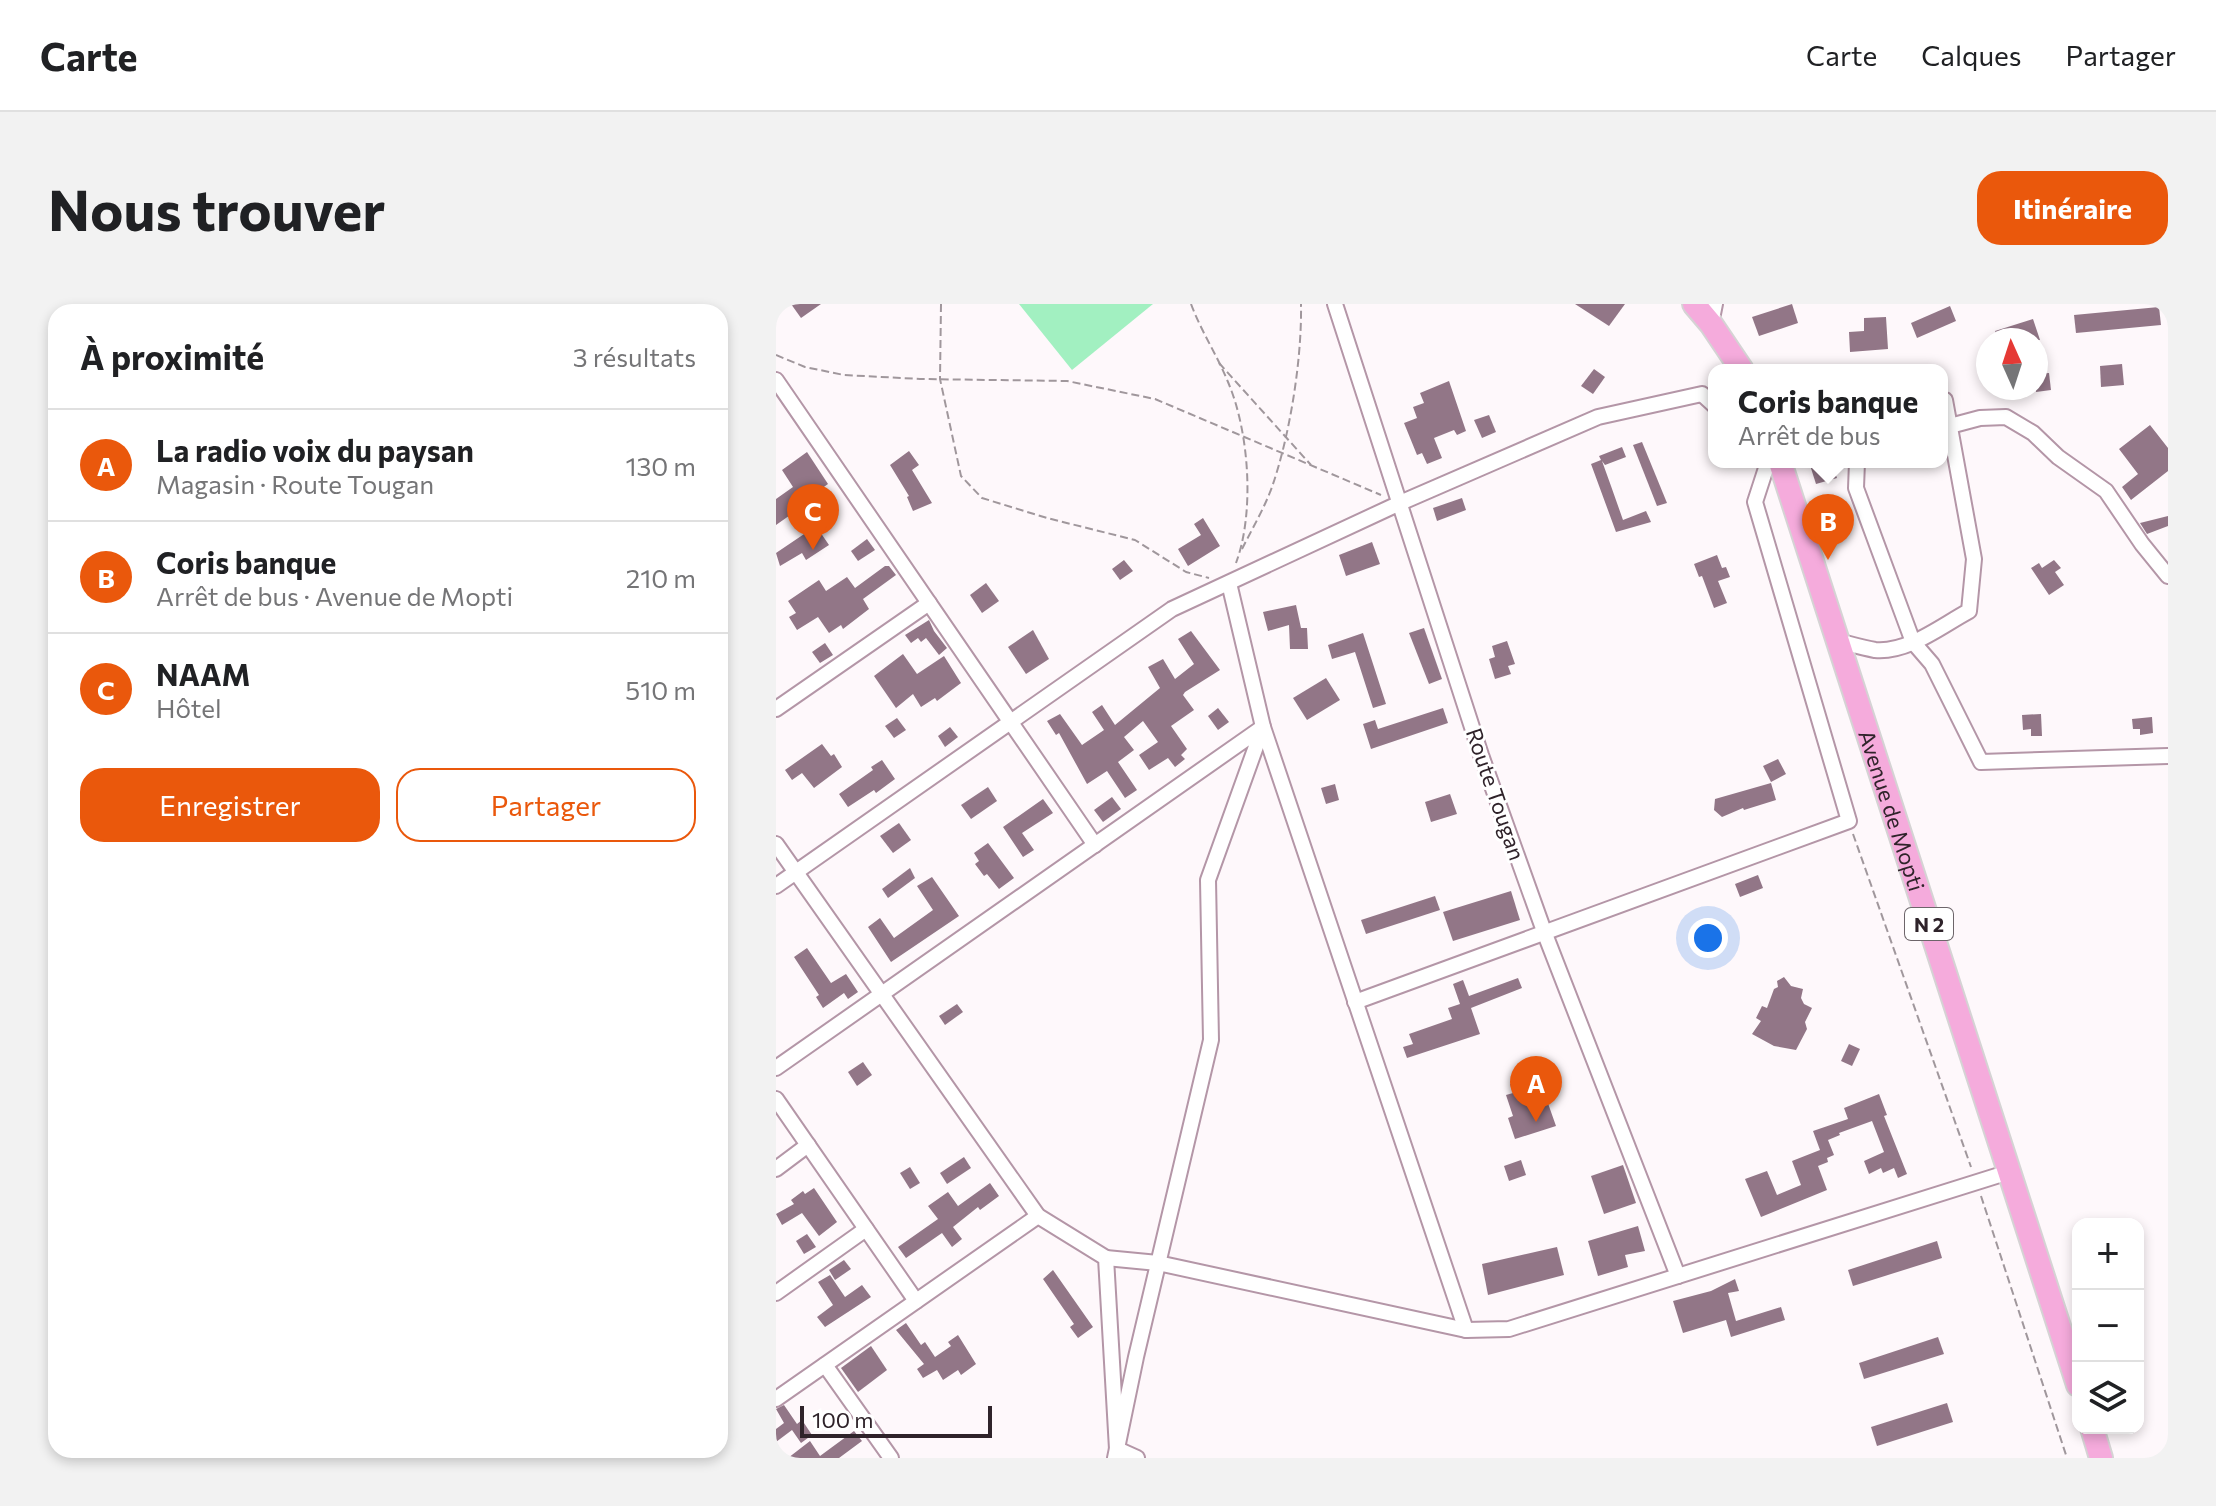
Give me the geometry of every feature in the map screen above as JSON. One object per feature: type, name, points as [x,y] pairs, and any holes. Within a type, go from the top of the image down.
[{"type":"main road","points":[[1694,304],[1713,314],[1739,364]]},
{"type":"main road","name":"Avenue de Mopti","points":[[1782,468],[2072,1366]]},
{"type":"main road","points":[[2094,1434],[2101,1458]]},
{"type":"street","name":"Route Tougan","points":[[1335,304],[1481,755],[1545,934],[1678,1276]]},
{"type":"street","points":[[776,380],[1095,845]]},
{"type":"street","points":[[776,886],[1172,609],[1400,503],[1598,417],[1702,394],[1708,400]]},
{"type":"street","points":[[1838,641],[1876,650],[1894,649],[1969,611],[1974,559],[1948,416]]},
{"type":"street","points":[[1950,426],[1980,418],[2006,417],[2033,433],[2058,457],[2106,491],[2168,576]]},
{"type":"street","points":[[1355,1002],[1849,821],[1755,502],[1766,468]]},
{"type":"street","points":[[1857,468],[1856,488],[1913,642],[1932,664],[1981,762],[2168,756]]},
{"type":"street","points":[[1229,583],[1263,727],[1466,1330]]},
{"type":"street","points":[[776,709],[929,603]]},
{"type":"street","points":[[776,1068],[1263,727]]},
{"type":"street","points":[[1116,1453],[1211,1040],[1208,880],[1263,727]]},
{"type":"street","points":[[776,844],[1038,1216],[1106,1258],[1158,1263],[1466,1330],[1509,1329],[2009,1172]]},
{"type":"street","points":[[776,1099],[916,1301]]},
{"type":"street","points":[[776,1169],[808,1145]]},
{"type":"street","points":[[776,1399],[1038,1216]]},
{"type":"street","points":[[776,1293],[866,1229]]},
{"type":"street","points":[[1106,1258],[1116,1453]]},
{"type":"street","points":[[825,1365],[891,1458]]},
{"type":"street","points":[[1116,1453],[1137,1458]]},
{"type":"path","points":[[941,304],[940,379],[961,476],[982,498],[1135,540],[1186,572],[1229,583],[1272,487],[1281,453],[1302,324],[1301,304]]},
{"type":"path","points":[[1191,304],[1229,384],[1242,437],[1249,491],[1240,553]]},
{"type":"path","points":[[776,355],[805,367],[844,375],[1067,381],[1155,399],[1400,503]]},
{"type":"path","points":[[1217,360],[1312,466]]},
{"type":"path","points":[[1849,821],[1976,1183],[2067,1458]]},
{"type":"green space","points":[[1019,304],[1153,304],[1072,370]]},
{"type":"building","points":[[791,304],[821,304],[801,318]]},
{"type":"building","points":[[1575,304],[1625,304],[1609,326]]},
{"type":"building","points":[[1792,304],[1798,323],[1759,336],[1752,317]]},
{"type":"building","points":[[1950,306],[1956,321],[1917,338],[1911,323]]},
{"type":"building","points":[[2159,307],[2161,325],[2076,333],[2074,315]]},
{"type":"building","points":[[1886,317],[1888,349],[1850,352],[1849,332],[1864,331],[1864,318]]},
{"type":"building","points":[[2033,319],[2036,328],[2004,328]]},
{"type":"building","points":[[2122,364],[2124,385],[2101,387],[2100,366]]},
{"type":"building","points":[[1594,369],[1605,377],[1593,394],[1581,386]]},
{"type":"building","points":[[1449,381],[1466,431],[1457,435],[1454,430],[1434,438],[1442,458],[1427,464],[1422,453],[1417,455],[1404,423],[1417,418],[1413,407],[1424,403],[1420,393]]},
{"type":"building","points":[[1489,415],[1496,432],[1482,438],[1474,420]]},
{"type":"building","points":[[2150,425],[2168,448],[2168,471],[2131,500],[2122,487],[2138,474],[2119,449]]},
{"type":"building","points":[[1642,442],[1667,503],[1657,506],[1633,445]]},
{"type":"building","points":[[1622,447],[1626,457],[1605,465],[1602,461],[1623,520],[1646,511],[1651,522],[1616,532],[1591,464],[1601,460],[1599,456]]},
{"type":"building","points":[[909,451],[919,465],[912,470],[932,503],[913,511],[909,496],[890,465]]},
{"type":"building","points":[[807,452],[828,484],[776,525],[776,499],[793,487],[782,470]]},
{"type":"building","points":[[1811,468],[1833,468],[1837,478],[1816,484]]},
{"type":"building","points":[[1462,498],[1466,510],[1437,521],[1433,508]]},
{"type":"building","points":[[2168,516],[2168,526],[2147,534],[2140,523]]},
{"type":"building","points":[[1203,518],[1220,546],[1188,566],[1178,549],[1201,535],[1194,524]]},
{"type":"building","points":[[816,526],[829,545],[806,560],[802,553],[780,566],[776,553]]},
{"type":"building","points":[[867,539],[875,550],[858,561],[851,551]]},
{"type":"building","points":[[1372,542],[1380,564],[1346,576],[1339,555]]},
{"type":"building","points":[[1717,555],[1730,577],[1718,581],[1727,603],[1714,608],[1694,564]]},
{"type":"building","points":[[1124,560],[1133,571],[1120,580],[1112,569]]},
{"type":"building","points":[[2054,560],[2061,568],[2055,572],[2064,585],[2049,595],[2031,568],[2039,563],[2042,568]]},
{"type":"building","points":[[889,566],[896,575],[863,599],[869,609],[843,629],[841,625],[829,633],[818,617],[797,630],[789,617],[796,613],[788,601],[819,580],[826,591],[847,577],[855,588]]},
{"type":"building","points":[[986,583],[999,601],[982,613],[970,595]]},
{"type":"building","points":[[1296,605],[1301,628],[1307,628],[1308,649],[1290,649],[1289,625],[1268,631],[1263,612]]},
{"type":"building","points":[[929,620],[947,648],[939,655],[926,638],[921,642],[918,638],[911,643],[905,635]]},
{"type":"building","points":[[1424,628],[1442,679],[1429,684],[1409,633]]},
{"type":"building","points":[[1033,630],[1049,659],[1026,674],[1008,647]]},
{"type":"building","points":[[1191,631],[1220,670],[1183,695],[1194,710],[1171,726],[1187,749],[1181,755],[1185,759],[1175,767],[1168,758],[1149,770],[1139,755],[1158,742],[1143,721],[1124,737],[1134,750],[1118,762],[1137,790],[1125,798],[1107,771],[1087,784],[1059,733],[1056,735],[1047,721],[1060,714],[1082,745],[1104,730],[1092,712],[1102,705],[1115,725],[1160,688],[1148,667],[1163,659],[1175,679],[1194,664],[1178,639]]},
{"type":"building","points":[[1363,633],[1386,704],[1373,708],[1355,652],[1332,659],[1328,645]]},
{"type":"building","points":[[1507,641],[1515,664],[1508,666],[1511,674],[1495,679],[1489,659],[1495,657],[1492,646]]},
{"type":"building","points":[[825,643],[833,655],[820,663],[812,652]]},
{"type":"building","points":[[903,654],[917,674],[944,656],[961,683],[937,701],[935,698],[921,707],[913,694],[896,708],[874,676]]},
{"type":"building","points":[[1326,678],[1340,700],[1307,720],[1293,698]]},
{"type":"building","points":[[1218,708],[1229,722],[1218,730],[1208,716]]},
{"type":"building","points":[[1443,708],[1448,723],[1371,749],[1363,724],[1375,720],[1378,729]]},
{"type":"building","points":[[2041,714],[2042,736],[2031,736],[2031,729],[2023,730],[2022,715]]},
{"type":"building","points":[[2152,717],[2153,733],[2140,735],[2140,729],[2133,729],[2132,719]]},
{"type":"building","points":[[897,718],[906,730],[894,738],[885,726]]},
{"type":"building","points":[[950,727],[958,737],[945,747],[938,736]]},
{"type":"building","points":[[822,744],[831,756],[834,754],[842,767],[814,788],[802,773],[792,780],[785,770]]},
{"type":"building","points":[[1778,759],[1786,774],[1771,782],[1763,766]]},
{"type":"building","points":[[882,760],[895,779],[848,807],[839,794]]},
{"type":"building","points":[[1771,783],[1776,800],[1722,817],[1714,810],[1715,799]]},
{"type":"building","points":[[1335,784],[1339,800],[1326,804],[1321,788]]},
{"type":"building","points":[[988,787],[997,801],[971,819],[961,805]]},
{"type":"building","points":[[1450,794],[1457,814],[1431,822],[1425,802]]},
{"type":"building","points":[[1112,797],[1121,809],[1103,822],[1094,810]]},
{"type":"building","points":[[1043,799],[1053,813],[1022,833],[1034,850],[1023,857],[1003,827]]},
{"type":"building","points":[[899,823],[911,840],[893,853],[880,836]]},
{"type":"building","points":[[988,843],[1014,878],[999,889],[975,864],[979,861],[974,853]]},
{"type":"building","points":[[910,868],[915,878],[888,898],[882,889]]},
{"type":"building","points":[[1758,875],[1763,888],[1740,897],[1735,884]]},
{"type":"building","points":[[932,877],[959,916],[891,962],[868,927],[880,918],[894,938],[933,910],[917,886]]},
{"type":"building","points":[[1511,891],[1520,920],[1453,941],[1443,912]]},
{"type":"building","points":[[1435,896],[1440,910],[1366,934],[1361,920]]},
{"type":"building","points":[[807,948],[831,983],[846,974],[858,992],[848,999],[844,993],[823,1008],[816,997],[819,995],[794,957]]},
{"type":"building","points":[[1784,977],[1791,986],[1803,989],[1801,998],[1804,1004],[1812,1008],[1805,1022],[1807,1029],[1796,1050],[1774,1046],[1752,1034],[1761,1021],[1756,1018],[1762,1006],[1767,1008],[1774,989],[1778,987],[1777,981]]},
{"type":"building","points":[[1518,978],[1522,988],[1471,1008],[1480,1034],[1407,1058],[1403,1047],[1413,1044],[1409,1034],[1452,1019],[1448,1008],[1460,1004],[1453,984],[1463,980],[1469,996]]},
{"type":"building","points":[[957,1004],[963,1012],[945,1025],[939,1016]]},
{"type":"building","points":[[1849,1044],[1860,1049],[1852,1066],[1841,1061]]},
{"type":"building","points":[[863,1062],[872,1075],[857,1086],[848,1072]]},
{"type":"building","points":[[1538,1075],[1556,1126],[1515,1139],[1508,1118],[1513,1116],[1506,1095],[1513,1093],[1510,1084]]},
{"type":"building","points":[[1879,1094],[1887,1115],[1884,1116],[1907,1174],[1898,1178],[1894,1168],[1883,1173],[1881,1168],[1869,1174],[1864,1161],[1884,1152],[1872,1121],[1828,1140],[1834,1155],[1818,1166],[1827,1190],[1761,1217],[1745,1179],[1767,1171],[1777,1195],[1801,1185],[1792,1161],[1820,1150],[1813,1131],[1848,1119],[1844,1108]]},
{"type":"building","points":[[964,1157],[971,1168],[947,1184],[940,1173]]},
{"type":"building","points":[[1521,1160],[1526,1175],[1509,1181],[1504,1166]]},
{"type":"building","points":[[1623,1165],[1636,1203],[1604,1214],[1591,1176]]},
{"type":"building","points":[[910,1167],[920,1183],[910,1189],[900,1173]]},
{"type":"building","points":[[990,1183],[999,1196],[980,1210],[978,1207],[953,1227],[962,1239],[952,1247],[942,1233],[906,1258],[898,1247],[938,1219],[928,1206],[948,1192],[958,1206]]},
{"type":"building","points":[[814,1188],[837,1222],[819,1236],[802,1213],[782,1225],[776,1214],[794,1204],[791,1200],[803,1191],[805,1194]]},
{"type":"building","points":[[1638,1226],[1645,1251],[1625,1255],[1628,1267],[1598,1276],[1588,1241]]},
{"type":"building","points":[[807,1234],[816,1247],[804,1254],[796,1241]]},
{"type":"building","points":[[1937,1241],[1942,1258],[1853,1286],[1848,1270]]},
{"type":"building","points":[[1557,1247],[1564,1275],[1488,1295],[1482,1264]]},
{"type":"building","points":[[844,1260],[851,1269],[835,1280],[829,1270]]},
{"type":"building","points":[[1053,1270],[1093,1327],[1078,1338],[1070,1327],[1074,1324],[1043,1279]]},
{"type":"building","points":[[830,1275],[845,1297],[862,1285],[871,1297],[825,1327],[817,1317],[833,1305],[818,1282]]},
{"type":"building","points":[[1735,1279],[1739,1291],[1728,1293],[1736,1321],[1781,1307],[1785,1320],[1731,1337],[1726,1320],[1683,1333],[1673,1301],[1711,1291]]},
{"type":"building","points":[[906,1323],[921,1345],[925,1342],[935,1357],[951,1346],[948,1342],[958,1335],[976,1364],[961,1375],[958,1370],[943,1380],[937,1370],[923,1378],[917,1369],[924,1364],[896,1330]]},
{"type":"building","points":[[1938,1337],[1944,1354],[1864,1379],[1859,1363]]},
{"type":"building","points":[[871,1346],[887,1370],[858,1392],[841,1368]]},
{"type":"building","points":[[1947,1403],[1953,1422],[1877,1446],[1871,1427]]},
{"type":"building","points":[[784,1405],[797,1424],[802,1420],[812,1435],[801,1443],[792,1430],[776,1442],[776,1429],[784,1423],[776,1409]]},
{"type":"building","points":[[854,1431],[862,1441],[839,1458],[788,1458],[810,1441],[820,1456]]},
{"type":"place","name":"NAAM","points":[[813,550]]},
{"type":"place","name":"Coris banque","points":[[1828,560]]},
{"type":"place","name":"La radio voix du paysan","points":[[1536,1122]]}]
